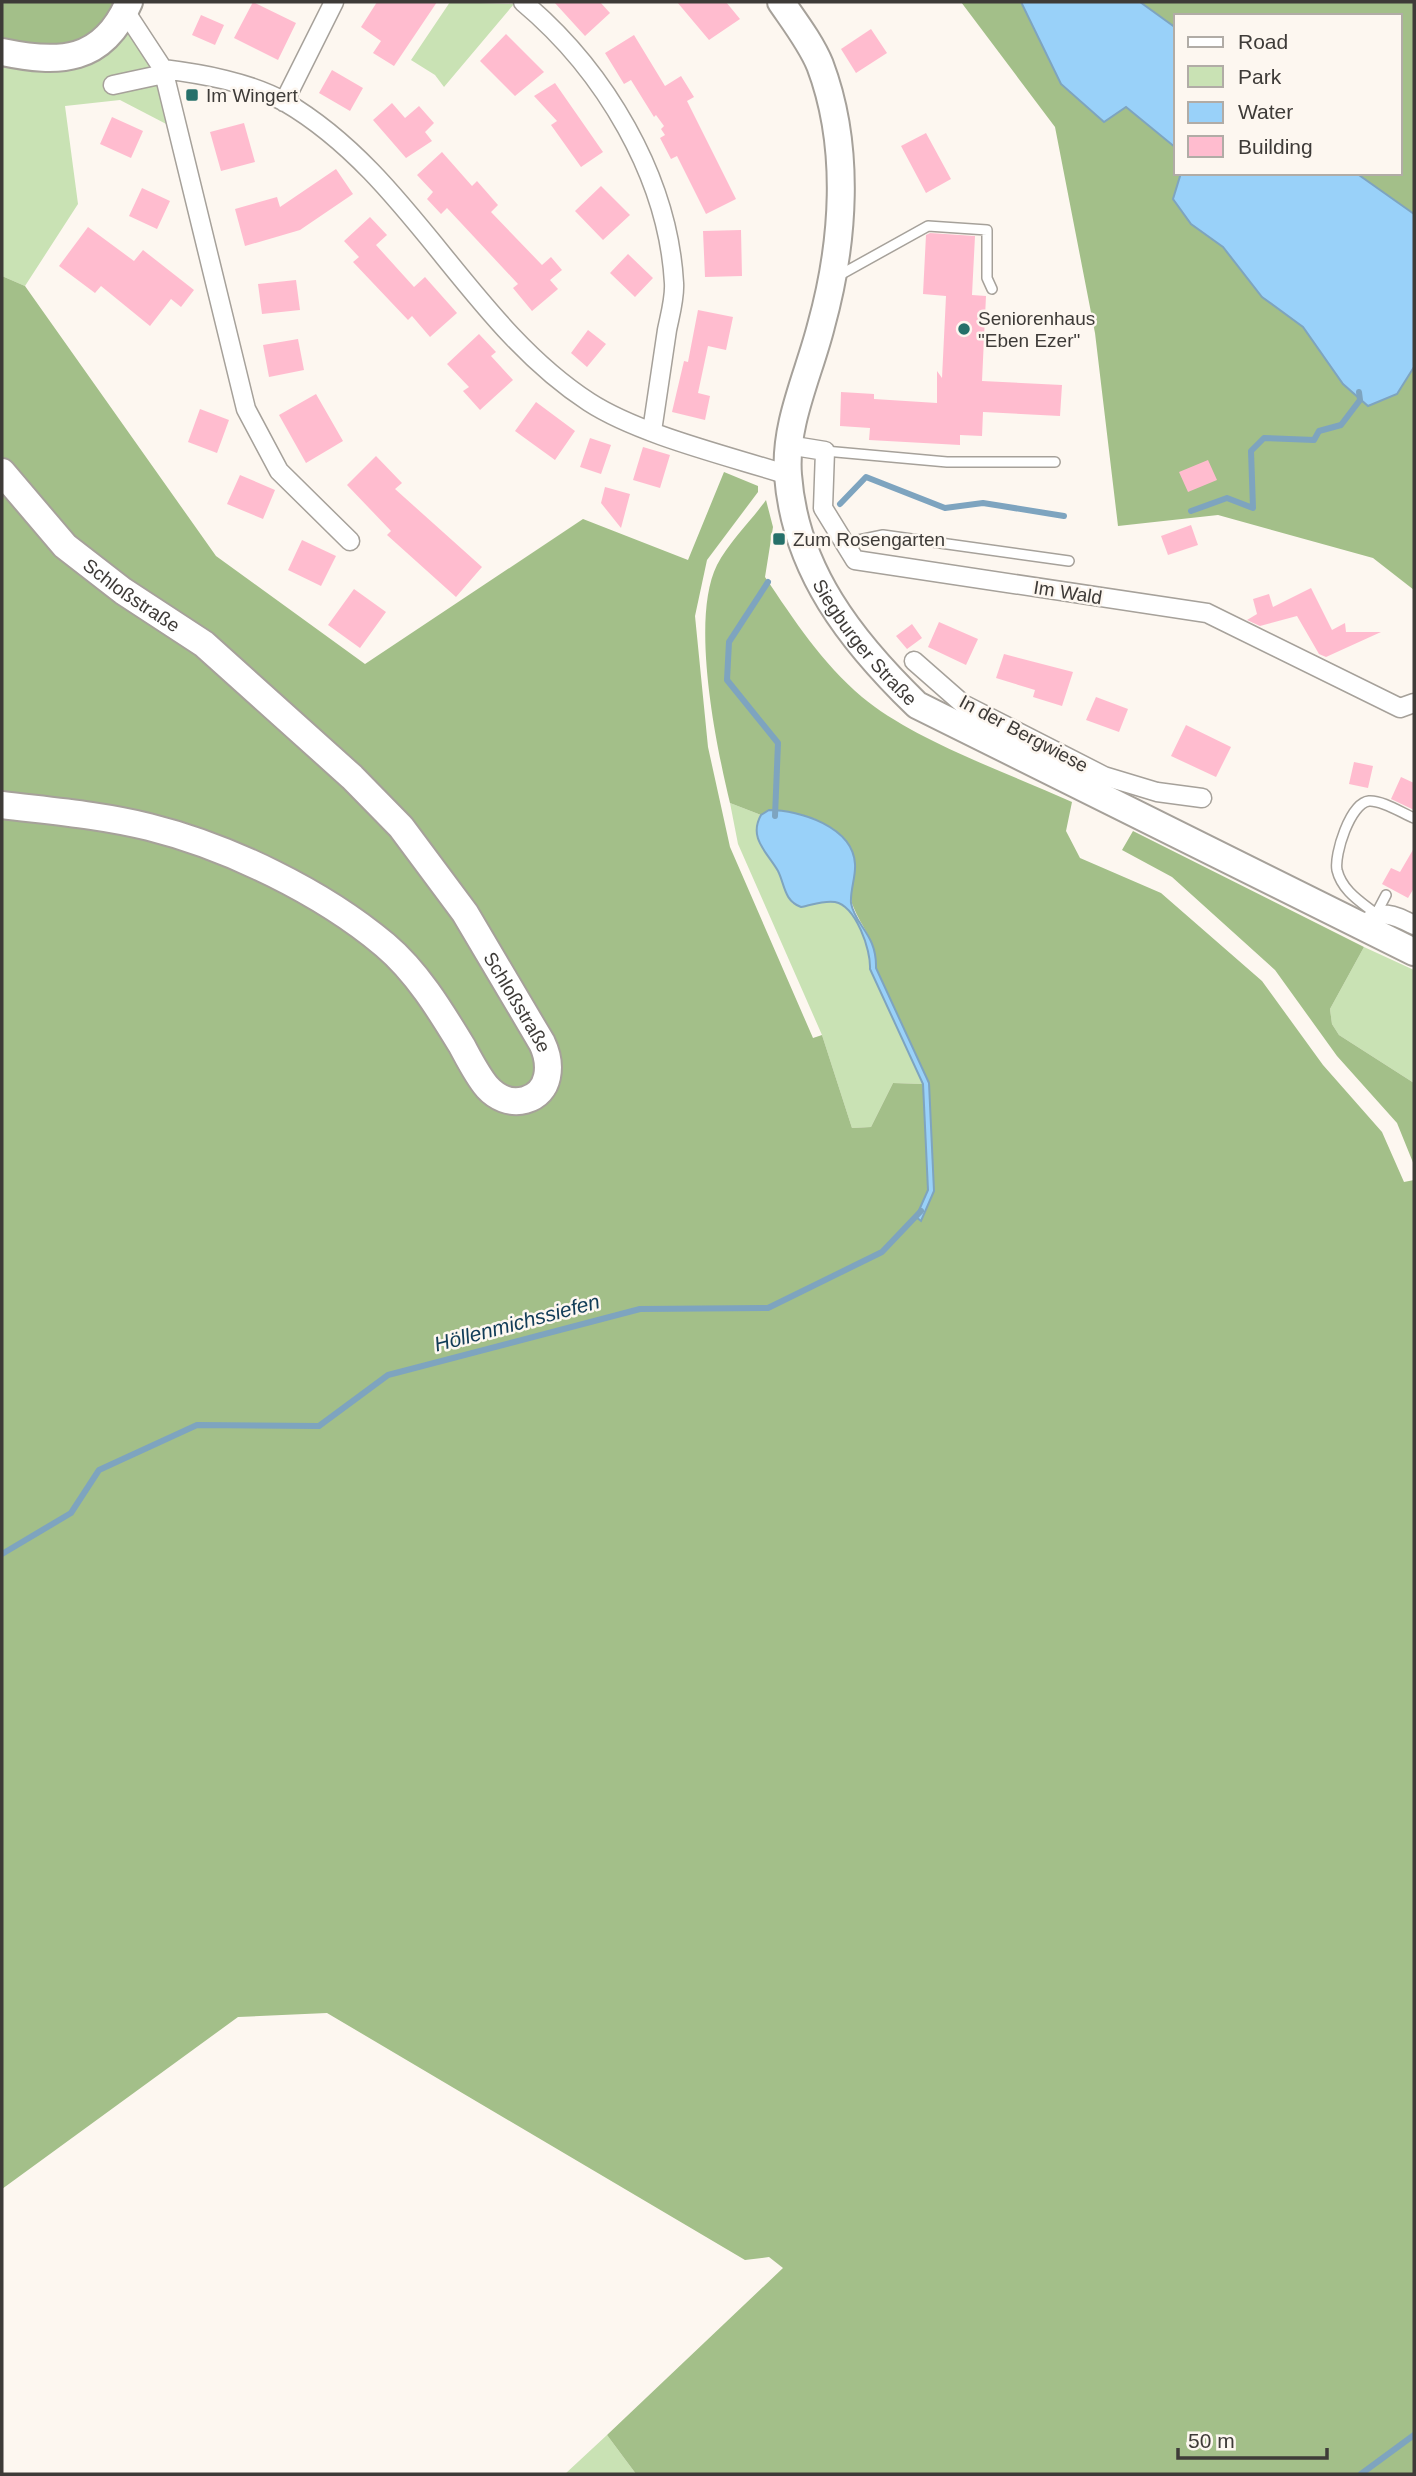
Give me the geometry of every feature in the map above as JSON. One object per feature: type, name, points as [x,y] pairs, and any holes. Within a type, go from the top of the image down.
[{"type":"main road","name":"Siegburger Straße","points":[[781,2],[819,64],[836,125],[841,226],[822,324],[788,445],[788,475],[800,541],[829,603],[872,662],[917,705],[1107,788],[1370,919],[1414,952]]},
{"type":"main road","points":[[2,52],[46,59],[74,56],[99,44],[127,6]]},
{"type":"main road","name":"Schloßstraße","points":[[2,472],[43,524],[73,553],[211,651],[352,777],[401,827],[465,913],[542,1043],[548,1063],[545,1084],[538,1093],[521,1101],[508,1101],[494,1093],[482,1080],[431,998],[396,955],[352,921],[255,866],[203,844],[138,824],[2,805]]},
{"type":"street","points":[[284,102],[334,2]]},
{"type":"street","points":[[523,2],[549,23],[597,83],[641,155],[664,212],[674,285],[652,431]]},
{"type":"street","points":[[127,6],[164,72],[246,409],[279,471],[350,541]]},
{"type":"street","points":[[113,85],[164,72],[250,87],[284,102],[337,139],[398,202],[515,338],[552,374],[591,403],[652,431],[788,475]]},
{"type":"street","points":[[788,445],[825,452]]},
{"type":"street","name":"Im Wald","points":[[825,452],[823,508],[855,561],[1207,613],[1401,708],[1414,702]]},
{"type":"street","name":"In der Bergwiese","points":[[914,662],[963,704],[1107,788],[1202,798]]},
{"type":"street","points":[[1370,919],[1391,913],[1414,925]]},
{"type":"lane","points":[[831,280],[928,226],[988,230],[987,278],[992,289]]},
{"type":"lane","points":[[825,452],[947,461],[1055,462]]},
{"type":"lane","points":[[844,544],[883,535],[1069,561]]},
{"type":"lane","points":[[1386,895],[1370,919],[1347,891],[1336,869],[1345,824],[1363,803],[1371,801],[1414,818]]},
{"type":"green space","points":[[2,2],[115,2],[98,51],[2,53]]},
{"type":"green space","points":[[450,2],[514,4],[444,87],[435,75],[411,60]]},
{"type":"green space","points":[[961,2],[1021,2],[1061,84],[1104,122],[1126,107],[1174,146],[1174,175],[1180,175],[1173,199],[1191,224],[1223,247],[1262,297],[1303,327],[1343,384],[1368,406],[1397,394],[1414,367],[1414,590],[1373,558],[1218,515],[1118,526],[1095,333],[1055,127]]},
{"type":"green space","points":[[1140,2],[1414,2],[1414,214],[1359,175],[1402,175],[1402,14],[1174,14],[1174,27]]},
{"type":"green space","points":[[119,24],[145,59],[158,85],[172,127],[120,100],[65,106],[78,204],[25,286],[2,276],[2,53]]},
{"type":"green space","points":[[2,276],[25,286],[216,556],[365,664],[583,519],[688,560],[724,472],[758,486],[758,492],[707,560],[695,616],[708,747],[730,847],[813,1038],[822,1035],[852,1128],[871,1127],[893,1083],[923,1084],[928,1190],[916,1217],[920,1220],[934,1191],[929,1083],[876,968],[872,943],[853,906],[849,845],[815,819],[769,810],[761,815],[730,803],[724,778],[708,682],[706,617],[709,588],[722,556],[766,500],[773,527],[765,577],[809,640],[834,670],[862,697],[908,728],[1072,802],[1066,831],[1080,858],[1161,893],[1262,981],[1323,1065],[1382,1132],[1404,1182],[1414,1180],[1414,2474],[636,2474],[607,2435],[783,2268],[769,2257],[745,2260],[327,2013],[238,2017],[2,2189]]},
{"type":"green space","points":[[730,803],[761,815],[757,824],[758,839],[775,866],[793,904],[837,902],[851,912],[861,931],[868,951],[870,969],[923,1084],[893,1083],[871,1127],[852,1128],[822,1035],[738,844]]},
{"type":"green space","points":[[1133,831],[1364,947],[1330,1009],[1332,1024],[1339,1035],[1414,1083],[1414,1165],[1397,1123],[1337,1056],[1275,970],[1172,877],[1122,850]]},
{"type":"green space","points":[[1364,947],[1414,970],[1414,1083],[1339,1035],[1332,1024],[1330,1009]]},
{"type":"green space","points":[[607,2435],[636,2474],[565,2474]]},
{"type":"water","points":[[1021,2],[1140,2],[1174,27],[1174,146],[1126,107],[1104,122],[1061,84]]},
{"type":"water","points":[[1180,175],[1359,175],[1414,214],[1414,367],[1397,394],[1368,406],[1343,384],[1303,327],[1262,297],[1223,247],[1191,224],[1173,199]]},
{"type":"water","points":[[769,810],[795,813],[823,823],[845,840],[852,851],[855,864],[851,898],[853,911],[870,939],[876,968],[929,1083],[934,1191],[921,1221],[916,1217],[928,1190],[923,1084],[870,969],[868,951],[856,920],[843,905],[835,902],[801,907],[788,897],[778,871],[758,838],[761,815]]},
{"type":"building","points":[[253,2],[296,23],[278,60],[234,38]]},
{"type":"building","points":[[377,2],[437,2],[394,66],[373,53],[381,41],[361,27]]},
{"type":"building","points":[[554,2],[600,2],[610,13],[585,36]]},
{"type":"building","points":[[677,2],[726,2],[740,19],[709,40]]},
{"type":"building","points":[[201,15],[224,25],[215,45],[192,35]]},
{"type":"building","points":[[871,29],[887,53],[856,73],[841,49]]},
{"type":"building","points":[[506,34],[544,72],[515,96],[480,61]]},
{"type":"building","points":[[634,35],[665,86],[681,76],[694,97],[687,101],[736,199],[706,214],[677,156],[671,159],[660,138],[665,135],[661,129],[664,126],[656,115],[654,117],[631,80],[624,84],[605,53]]},
{"type":"building","points":[[332,70],[363,88],[350,111],[319,93]]},
{"type":"building","points":[[555,83],[603,152],[581,167],[551,125],[557,121],[534,96]]},
{"type":"building","points":[[392,103],[405,118],[419,106],[434,123],[425,132],[432,141],[406,158],[373,120]]},
{"type":"building","points":[[112,117],[143,131],[131,158],[100,144]]},
{"type":"building","points":[[244,123],[255,162],[221,171],[210,132]]},
{"type":"building","points":[[926,133],[951,179],[926,193],[901,146]]},
{"type":"building","points":[[442,152],[472,186],[477,181],[498,205],[491,212],[542,265],[551,257],[562,270],[550,280],[558,289],[532,311],[513,288],[518,284],[447,208],[441,214],[427,199],[433,192],[417,175]]},
{"type":"building","points":[[336,169],[353,194],[300,230],[245,246],[235,209],[277,197],[280,207]]},
{"type":"building","points":[[601,186],[630,215],[603,240],[575,211]]},
{"type":"building","points":[[142,188],[170,201],[157,229],[129,216]]},
{"type":"building","points":[[370,217],[387,235],[376,245],[414,287],[425,277],[457,313],[430,337],[412,316],[408,320],[353,262],[359,257],[344,241]]},
{"type":"building","points":[[88,227],[134,261],[143,250],[194,290],[181,307],[171,299],[150,326],[101,286],[95,293],[59,266]]},
{"type":"building","points":[[741,230],[742,276],[705,277],[703,231]]},
{"type":"building","name":"Seniorenhaus \"Eben Ezer\"","points":[[926,235],[975,236],[972,295],[986,296],[982,381],[1062,385],[1060,416],[983,412],[982,436],[960,435],[960,445],[869,440],[870,428],[840,426],[841,392],[874,394],[874,399],[937,403],[937,371],[942,378],[946,296],[923,294]]},
{"type":"building","points":[[628,254],[653,278],[635,297],[610,273]]},
{"type":"building","points":[[296,280],[300,310],[262,314],[258,284]]},
{"type":"building","points":[[698,310],[733,317],[726,350],[708,346],[698,393],[710,396],[705,420],[672,412],[684,361],[688,362]]},
{"type":"building","points":[[588,330],[606,344],[587,367],[571,353]]},
{"type":"building","points":[[479,334],[496,352],[491,356],[513,380],[480,410],[463,391],[469,387],[447,364]]},
{"type":"building","points":[[298,339],[304,370],[269,377],[263,345]]},
{"type":"building","points":[[316,394],[343,441],[306,463],[279,415]]},
{"type":"building","points":[[536,402],[575,431],[555,460],[515,431]]},
{"type":"building","points":[[200,409],[229,420],[217,453],[188,442]]},
{"type":"building","points":[[590,438],[611,445],[601,474],[580,467]]},
{"type":"building","points":[[643,447],[670,455],[660,488],[633,480]]},
{"type":"building","points":[[376,456],[402,483],[395,489],[482,567],[456,597],[387,535],[391,531],[347,485]]},
{"type":"building","points":[[1208,460],[1217,480],[1188,492],[1179,472]]},
{"type":"building","points":[[240,475],[275,490],[263,519],[227,504]]},
{"type":"building","points":[[605,487],[630,494],[621,528],[601,503]]},
{"type":"building","points":[[1191,525],[1198,545],[1168,555],[1161,536]]},
{"type":"building","points":[[302,540],[336,556],[321,586],[288,570]]},
{"type":"building","points":[[1311,588],[1332,630],[1345,623],[1346,632],[1381,632],[1326,657],[1319,654],[1297,616],[1260,626],[1247,620],[1257,614],[1253,599],[1269,594],[1273,607]]},
{"type":"building","points":[[354,589],[386,612],[360,648],[328,625]]},
{"type":"building","points":[[939,622],[978,639],[966,665],[928,647]]},
{"type":"building","points":[[912,624],[922,638],[907,649],[896,636]]},
{"type":"building","points":[[1004,654],[1073,672],[1062,706],[1033,697],[1035,690],[996,678]]},
{"type":"building","points":[[1096,697],[1128,709],[1119,732],[1086,720]]},
{"type":"building","points":[[1186,725],[1231,747],[1216,777],[1171,756]]},
{"type":"building","points":[[1354,762],[1373,766],[1368,788],[1349,784]]},
{"type":"building","points":[[1401,777],[1414,783],[1414,810],[1391,799]]},
{"type":"building","points":[[1414,848],[1414,888],[1408,898],[1382,884],[1391,868],[1400,872]]},
{"type":"waterway","name":"Höllenmichssiefen","points":[[1191,511],[1227,498],[1253,508],[1251,451],[1264,438],[1314,440],[1319,431],[1341,425],[1360,400],[1359,392]]},
{"type":"waterway","name":"Höllenmichssiefen","points":[[840,504],[866,477],[945,508],[983,503],[1064,516]]},
{"type":"waterway","name":"Höllenmichssiefen","points":[[768,582],[729,642],[727,680],[778,743],[775,816]]},
{"type":"waterway","name":"Höllenmichssiefen","points":[[2,1554],[71,1513],[99,1470],[197,1425],[319,1426],[388,1375],[640,1309],[768,1308],[882,1252],[921,1211]]},
{"type":"waterway","points":[[1361,2474],[1414,2435]]},
{"type":"place","name":"Im Wingert","points":[[192,95]]},
{"type":"place","name":"Seniorenhaus \"Eben Ezer\"","points":[[964,329]]},
{"type":"place","name":"Zum Rosengarten","points":[[779,539]]}]
